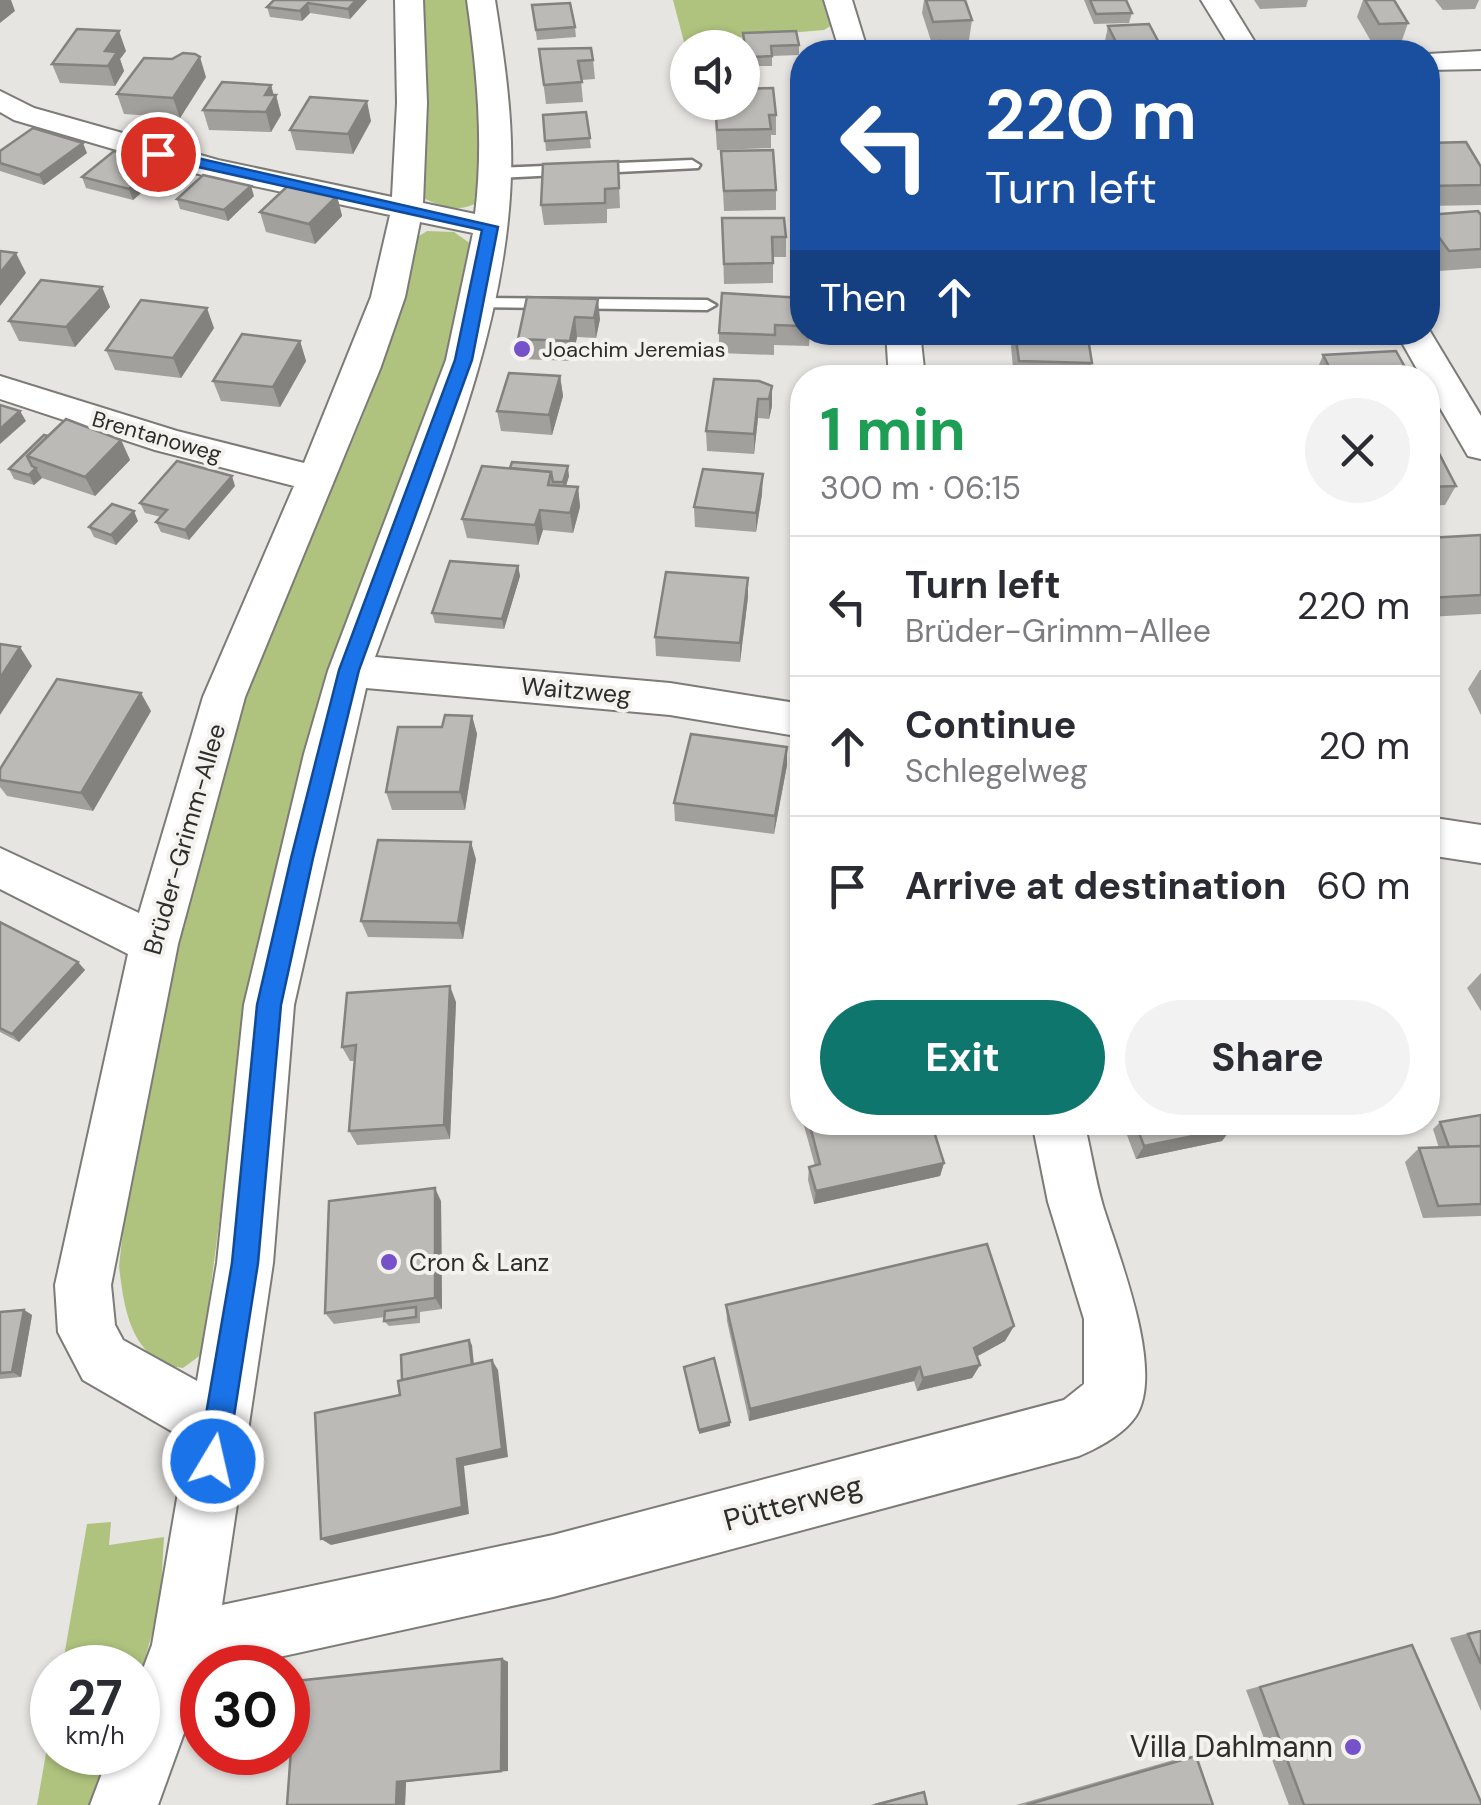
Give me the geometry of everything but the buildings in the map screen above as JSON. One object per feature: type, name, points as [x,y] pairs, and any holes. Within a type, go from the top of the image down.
[{"type":"street","name":"Brüder-Grimm-Allee","points":[[218,1424],[102,1360],[87,1332],[83,1286],[154,944],[224,697],[317,480],[388,297],[407,210],[412,104],[409,0]]},
{"type":"street","points":[[184,1645],[245,1263],[269,1005],[349,670],[464,360],[490,227],[496,173],[482,0]]},
{"type":"street","points":[[838,0],[850,40]]},
{"type":"street","points":[[1215,0],[1240,40]]},
{"type":"street","points":[[1440,62],[1481,60]]},
{"type":"street","points":[[0,100],[24,114],[163,155],[490,227]]},
{"type":"street","points":[[1440,378],[1481,447]]},
{"type":"street","name":"Brentanoweg","points":[[0,387],[168,441],[317,480]]},
{"type":"street","name":"Waitzweg","points":[[349,670],[670,698],[790,719]]},
{"type":"street","points":[[1440,838],[1481,844]]},
{"type":"street","points":[[0,867],[154,944]]},
{"type":"street","name":"Pütterweg","points":[[189,1645],[553,1566],[1080,1426],[1114,1398],[1112,1319],[1075,1202],[1061,1135]]},
{"type":"street","points":[[124,1805],[180,1657]]},
{"type":"lane","points":[[496,173],[692,165]]},
{"type":"lane","points":[[475,303],[707,305]]},
{"type":"green space","points":[[421,0],[468,0],[476,65],[481,187],[478,202],[465,207],[425,199]]},
{"type":"green space","points":[[673,0],[824,0],[832,25],[824,30],[760,35],[760,30],[681,30]]},
{"type":"green space","points":[[427,231],[454,232],[471,244],[460,316],[247,1009],[202,1354],[183,1368],[166,1364],[141,1344],[128,1315],[119,1266],[139,1124],[166,982],[201,842],[242,705],[384,359],[403,299],[416,238]]},
{"type":"green space","points":[[111,1522],[109,1545],[164,1537],[160,1606],[149,1645],[66,1645],[87,1524]]},
{"type":"green space","points":[[42,1775],[103,1775],[89,1805],[37,1805]]},
{"type":"place","name":"Joachim Jeremias","points":[[522,349]]},
{"type":"place","name":"Cron & Lanz","points":[[389,1262]]},
{"type":"place","name":"Villa Dahlmann","points":[[1353,1747]]},
{"type":"route","points":[[158,154],[490,227],[464,360],[349,670],[269,1005],[245,1263],[213,1461]]}]
